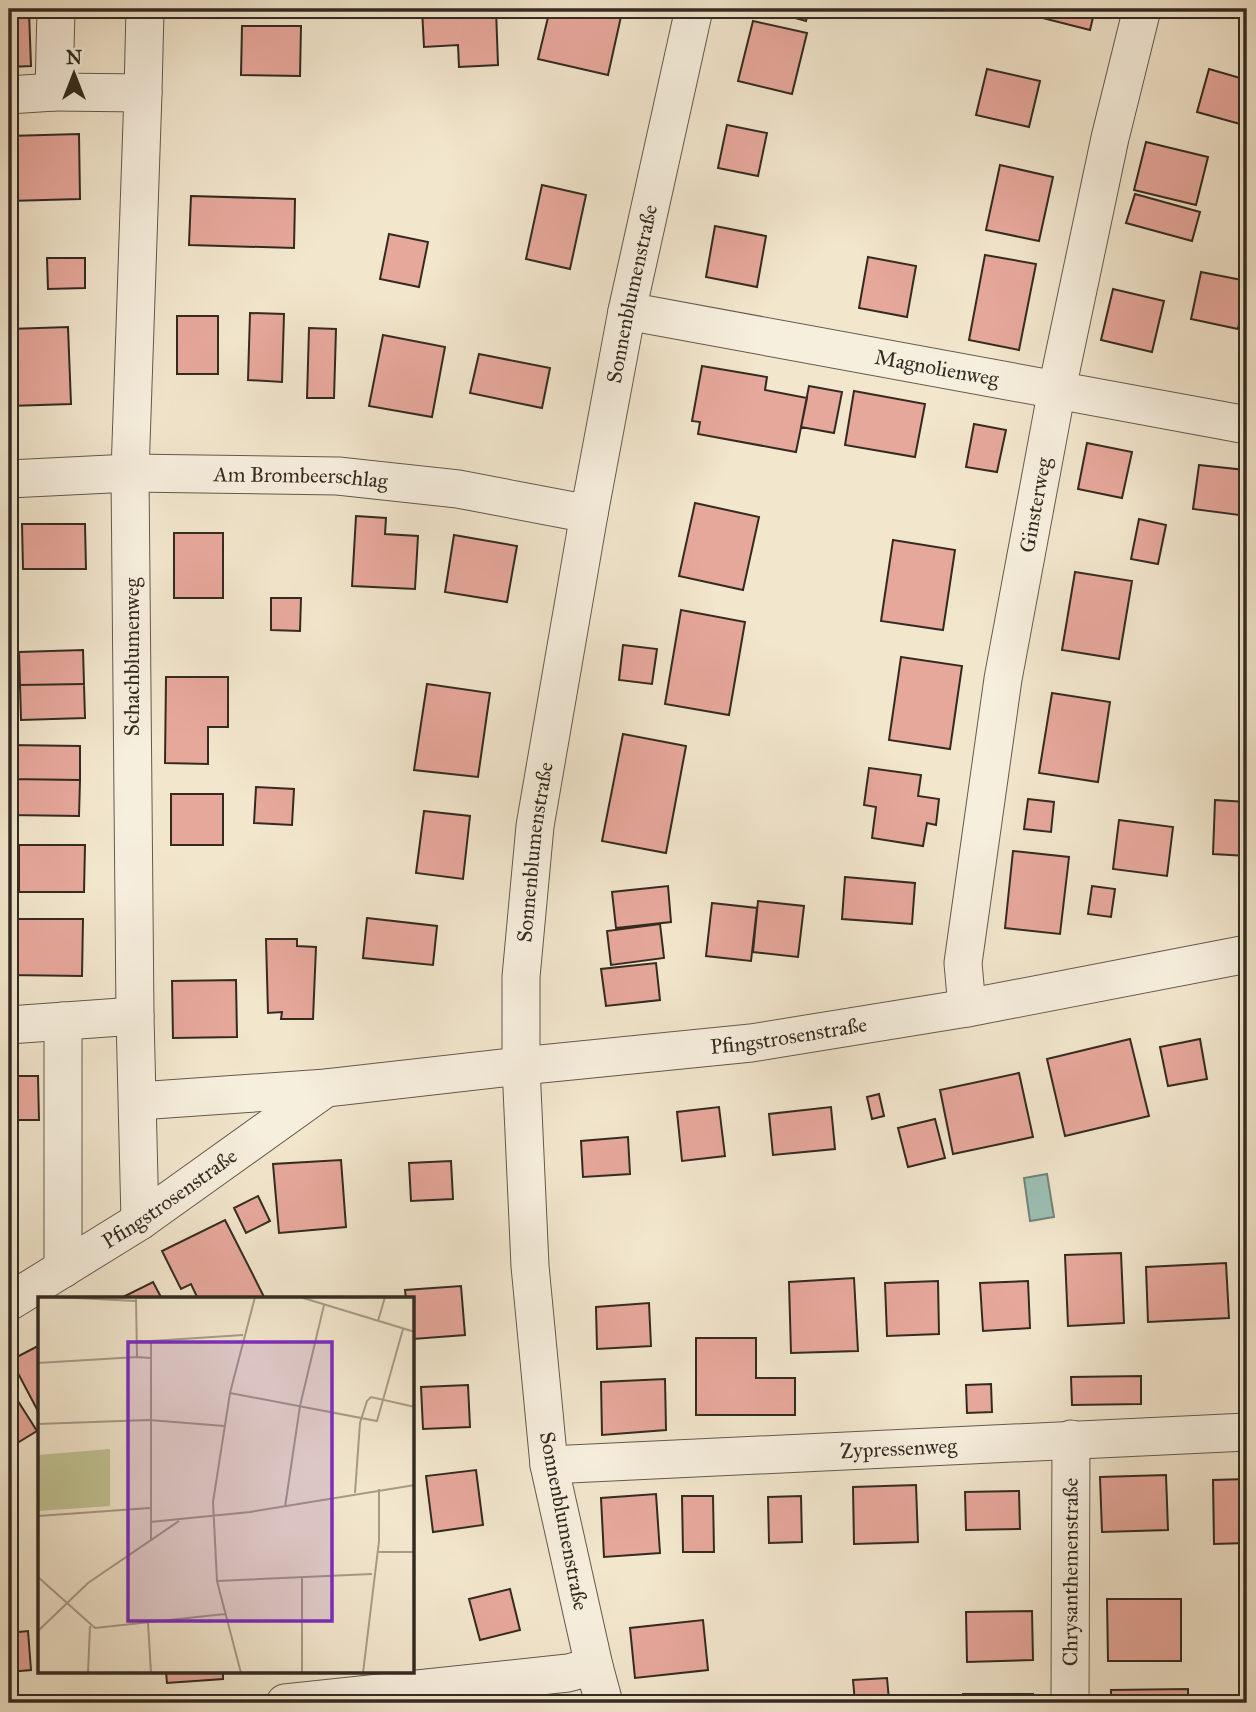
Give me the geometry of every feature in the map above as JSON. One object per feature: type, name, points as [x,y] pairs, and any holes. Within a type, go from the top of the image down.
[{"type":"street","points":[[54,93],[55,9]]},
{"type":"street","name":"Schachblumenweg","points":[[140,1221],[135,1016],[130,473],[145,9]]},
{"type":"street","name":"Sonnenblumenstraße","points":[[604,1703],[549,1465],[530,1266],[521,1066],[521,977],[535,826],[589,514],[628,311],[694,9]]},
{"type":"street","name":"Ginsterweg","points":[[967,1008],[963,963],[1003,679],[1056,389],[1110,138],[1142,9]]},
{"type":"street","points":[[9,95],[144,93]]},
{"type":"street","name":"Magnolienweg","points":[[628,311],[1247,425]]},
{"type":"street","name":"Am Brombeerschlag","points":[[9,479],[130,473],[338,476],[458,489],[589,514]]},
{"type":"street","name":"Pfingstrosenstraße","points":[[138,1101],[326,1088],[751,1043],[967,1008],[1247,954]]},
{"type":"street","points":[[9,1025],[135,1016]]},
{"type":"street","points":[[63,1021],[63,1269]]},
{"type":"street","name":"Pfingstrosenstraße","points":[[9,1302],[140,1221],[326,1088]]},
{"type":"street","name":"Zypressenweg","points":[[549,1465],[1247,1432]]},
{"type":"street","name":"Chrysanthemenstraße","points":[[1070,1703],[1071,1439]]},
{"type":"street","points":[[285,1703],[568,1673],[594,1666]]},
{"type":"water","points":[[1047,1174],[1054,1217],[1030,1221],[1024,1178]]},
{"type":"building","points":[[422,9],[496,9],[498,65],[459,67],[458,45],[424,47]]},
{"type":"building","points":[[550,9],[607,9],[622,12],[608,75],[538,59]]},
{"type":"building","points":[[763,9],[809,9],[806,21]]},
{"type":"building","points":[[1007,9],[1095,9],[1090,30]]},
{"type":"building","points":[[29,12],[31,66],[9,67],[9,13]]},
{"type":"building","points":[[753,21],[807,33],[792,94],[738,81]]},
{"type":"building","points":[[242,26],[301,26],[300,76],[241,75]]},
{"type":"building","points":[[987,69],[1040,81],[1029,127],[976,115]]},
{"type":"building","points":[[1209,69],[1247,80],[1247,97],[1240,124],[1197,112]]},
{"type":"building","points":[[727,125],[767,133],[758,176],[718,168]]},
{"type":"building","points":[[79,134],[80,199],[9,201],[9,136]]},
{"type":"building","points":[[1146,142],[1208,157],[1196,205],[1134,190]]},
{"type":"building","points":[[1000,165],[1053,177],[1039,241],[986,230]]},
{"type":"building","points":[[542,185],[586,195],[570,269],[526,259]]},
{"type":"building","points":[[1135,194],[1200,212],[1192,241],[1126,223]]},
{"type":"building","points":[[191,196],[295,199],[294,248],[189,245]]},
{"type":"building","points":[[715,226],[766,236],[757,287],[706,277]]},
{"type":"building","points":[[389,234],[428,242],[419,287],[380,279]]},
{"type":"building","points":[[985,255],[1036,264],[1019,350],[969,340]]},
{"type":"building","points":[[868,257],[916,266],[907,317],[859,308]]},
{"type":"building","points":[[47,258],[85,258],[85,288],[48,289]]},
{"type":"building","points":[[1201,272],[1247,281],[1238,329],[1191,319]]},
{"type":"building","points":[[1113,289],[1164,301],[1152,352],[1101,340]]},
{"type":"building","points":[[250,313],[284,314],[282,382],[248,380]]},
{"type":"building","points":[[177,316],[218,316],[218,374],[177,374]]},
{"type":"building","points":[[68,327],[71,404],[9,406],[9,329]]},
{"type":"building","points":[[309,328],[336,329],[334,398],[307,398]]},
{"type":"building","points":[[383,335],[445,347],[432,417],[369,406]]},
{"type":"building","points":[[479,354],[550,368],[542,408],[470,393]]},
{"type":"building","points":[[702,366],[767,377],[765,390],[807,398],[796,452],[698,434],[700,422],[692,421]]},
{"type":"building","points":[[809,386],[842,392],[834,433],[801,427]]},
{"type":"building","points":[[854,391],[925,404],[915,457],[845,445]]},
{"type":"building","points":[[974,424],[1006,430],[997,472],[966,467]]},
{"type":"building","points":[[1087,443],[1132,452],[1122,498],[1078,489]]},
{"type":"building","points":[[1199,465],[1245,470],[1239,515],[1193,509]]},
{"type":"building","points":[[695,503],[759,517],[743,590],[679,576]]},
{"type":"building","points":[[356,516],[386,518],[385,534],[418,536],[415,589],[352,586]]},
{"type":"building","points":[[1139,519],[1166,525],[1158,564],[1131,559]]},
{"type":"building","points":[[22,524],[85,524],[86,569],[23,569]]},
{"type":"building","points":[[174,533],[223,533],[223,598],[174,598]]},
{"type":"building","points":[[454,535],[517,546],[507,602],[445,592]]},
{"type":"building","points":[[893,540],[955,550],[943,630],[881,621]]},
{"type":"building","points":[[1075,572],[1132,581],[1119,659],[1062,650]]},
{"type":"building","points":[[271,598],[301,598],[300,631],[271,630]]},
{"type":"building","points":[[681,610],[745,622],[729,715],[665,704]]},
{"type":"building","points":[[623,645],[657,649],[652,684],[619,680]]},
{"type":"building","points":[[83,650],[84,684],[20,685],[19,652]]},
{"type":"building","points":[[901,657],[962,666],[950,749],[889,740]]},
{"type":"building","points":[[166,677],[228,677],[228,727],[208,727],[208,764],[165,763]]},
{"type":"building","points":[[84,684],[85,718],[21,720],[20,685]]},
{"type":"building","points":[[427,684],[490,693],[478,777],[414,770]]},
{"type":"building","points":[[1052,693],[1110,702],[1098,782],[1039,773]]},
{"type":"building","points":[[623,734],[686,746],[666,853],[602,841]]},
{"type":"building","points":[[9,745],[80,746],[80,780],[9,779]]},
{"type":"building","points":[[869,768],[921,775],[918,796],[939,799],[936,825],[927,823],[923,846],[872,838],[876,807],[864,805]]},
{"type":"building","points":[[9,779],[80,780],[79,816],[9,815]]},
{"type":"building","points":[[256,787],[294,789],[292,825],[254,823]]},
{"type":"building","points":[[171,794],[223,794],[223,845],[171,845]]},
{"type":"building","points":[[1028,799],[1054,802],[1051,832],[1024,829]]},
{"type":"building","points":[[1215,800],[1247,802],[1247,856],[1213,854]]},
{"type":"building","points":[[424,811],[470,816],[463,879],[416,873]]},
{"type":"building","points":[[1119,820],[1173,827],[1167,876],[1113,869]]},
{"type":"building","points":[[19,845],[85,845],[84,892],[19,892]]},
{"type":"building","points":[[1013,851],[1069,857],[1060,934],[1005,928]]},
{"type":"building","points":[[845,877],[915,883],[912,924],[842,919]]},
{"type":"building","points":[[668,886],[671,922],[616,928],[612,892]]},
{"type":"building","points":[[1092,886],[1115,889],[1111,917],[1088,914]]},
{"type":"building","points":[[758,901],[804,906],[798,957],[753,952]]},
{"type":"building","points":[[712,903],[757,908],[751,961],[706,956]]},
{"type":"building","points":[[367,918],[437,926],[433,965],[363,958]]},
{"type":"building","points":[[9,919],[83,919],[82,976],[9,975]]},
{"type":"building","points":[[660,924],[664,958],[611,965],[607,931]]},
{"type":"building","points":[[266,939],[297,939],[297,946],[316,947],[313,1019],[281,1019],[282,1012],[268,1013]]},
{"type":"building","points":[[656,963],[660,1000],[606,1006],[601,969]]},
{"type":"building","points":[[236,980],[237,1037],[173,1038],[172,981]]},
{"type":"building","points":[[1130,1039],[1149,1116],[1065,1136],[1047,1059]]},
{"type":"building","points":[[1200,1039],[1207,1079],[1168,1086],[1160,1047]]},
{"type":"building","points":[[1019,1073],[1033,1137],[953,1154],[940,1090]]},
{"type":"building","points":[[9,1076],[38,1076],[39,1120],[9,1120]]},
{"type":"building","points":[[879,1094],[884,1116],[872,1119],[867,1097]]},
{"type":"building","points":[[719,1107],[725,1156],[682,1161],[677,1112]]},
{"type":"building","points":[[831,1107],[835,1149],[773,1155],[769,1114]]},
{"type":"building","points":[[935,1119],[945,1158],[908,1167],[898,1128]]},
{"type":"building","points":[[628,1137],[630,1174],[583,1177],[581,1141]]},
{"type":"building","points":[[341,1160],[346,1227],[279,1233],[273,1164]]},
{"type":"building","points":[[451,1161],[453,1199],[411,1201],[409,1163]]},
{"type":"building","points":[[258,1196],[270,1221],[246,1233],[234,1208]]},
{"type":"building","points":[[225,1220],[264,1297],[197,1297],[191,1284],[181,1289],[162,1251]]},
{"type":"building","points":[[1121,1253],[1124,1323],[1068,1326],[1065,1255]]},
{"type":"building","points":[[1226,1263],[1229,1318],[1148,1322],[1146,1267]]},
{"type":"building","points":[[854,1278],[858,1351],[791,1353],[789,1282]]},
{"type":"building","points":[[938,1281],[939,1334],[887,1336],[885,1283]]},
{"type":"building","points":[[1028,1281],[1030,1328],[983,1331],[980,1283]]},
{"type":"building","points":[[153,1282],[161,1297],[123,1297]]},
{"type":"building","points":[[461,1286],[465,1335],[415,1339],[415,1297],[406,1297],[405,1290]]},
{"type":"building","points":[[649,1303],[651,1346],[597,1349],[596,1307]]},
{"type":"building","points":[[696,1338],[756,1338],[756,1378],[795,1378],[795,1415],[696,1415]]},
{"type":"building","points":[[38,1346],[38,1411],[11,1360]]},
{"type":"building","points":[[1141,1376],[1141,1404],[1072,1405],[1071,1377]]},
{"type":"building","points":[[665,1379],[666,1430],[602,1435],[601,1382]]},
{"type":"building","points":[[991,1384],[992,1412],[967,1413],[966,1385]]},
{"type":"building","points":[[468,1385],[470,1427],[423,1429],[421,1387]]},
{"type":"building","points":[[9,1387],[37,1431],[9,1448]]},
{"type":"building","points":[[476,1470],[483,1525],[433,1532],[426,1476]]},
{"type":"building","points":[[1166,1475],[1168,1530],[1102,1532],[1100,1477]]},
{"type":"building","points":[[1247,1479],[1247,1543],[1214,1544],[1213,1480]]},
{"type":"building","points":[[916,1485],[918,1542],[854,1544],[853,1487]]},
{"type":"building","points":[[1019,1491],[1020,1529],[966,1530],[965,1492]]},
{"type":"building","points":[[656,1494],[660,1553],[604,1557],[601,1498]]},
{"type":"building","points":[[682,1496],[713,1496],[714,1552],[683,1552]]},
{"type":"building","points":[[801,1496],[802,1542],[769,1543],[768,1497]]},
{"type":"building","points":[[510,1589],[520,1630],[480,1640],[469,1599]]},
{"type":"building","points":[[1107,1599],[1181,1599],[1181,1661],[1108,1661]]},
{"type":"building","points":[[1032,1611],[1033,1660],[967,1662],[966,1612]]},
{"type":"building","points":[[703,1620],[708,1670],[635,1678],[630,1628]]},
{"type":"building","points":[[28,1631],[31,1670],[9,1672],[9,1633]]},
{"type":"building","points":[[166,1674],[223,1674],[223,1679],[167,1683]]},
{"type":"building","points":[[887,1678],[889,1700],[855,1703],[853,1680]]},
{"type":"building","points":[[1188,1689],[1188,1703],[1111,1703],[1111,1690]]},
{"type":"building","points":[[963,1694],[1033,1694],[1033,1703],[963,1703]]}]
